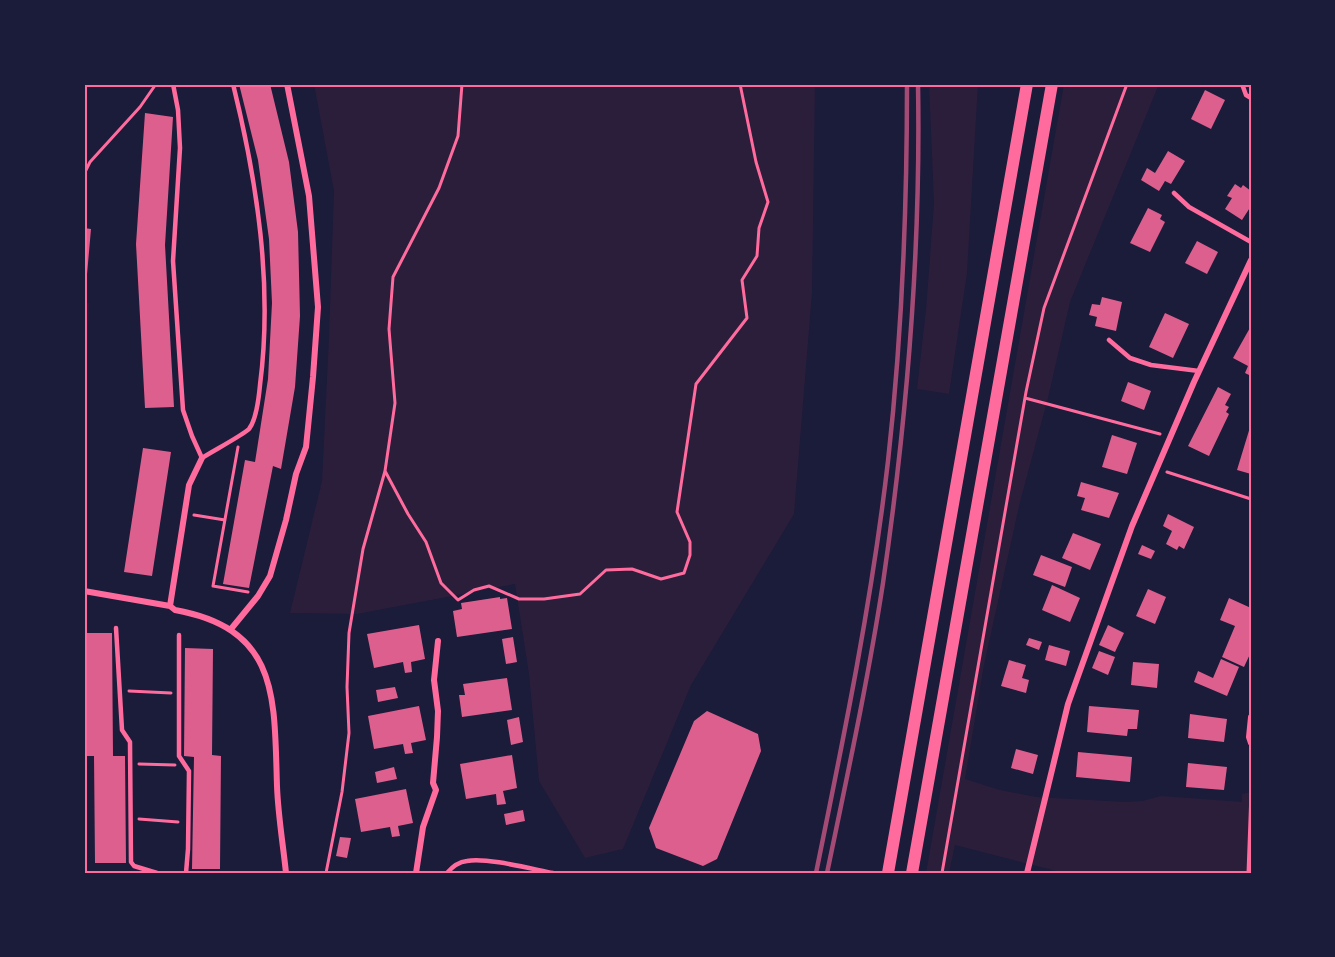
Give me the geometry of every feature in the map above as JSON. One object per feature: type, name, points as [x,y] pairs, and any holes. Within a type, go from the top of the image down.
[{"type":"main road","points":[[888,873],[1027,84]]},
{"type":"main road","points":[[912,873],[1052,84]]},
{"type":"street","points":[[231,629],[258,596],[270,576],[296,474],[306,447],[318,307],[309,196],[287,84]]},
{"type":"street","points":[[1027,873],[1068,704],[1132,526],[1199,371],[1251,260]]},
{"type":"street","points":[[170,606],[189,484],[202,458]]},
{"type":"street","points":[[84,591],[170,606],[214,620],[231,629],[255,654],[264,670],[269,686],[275,727],[277,795],[286,873]]},
{"type":"street","points":[[416,873],[423,828],[436,790],[433,783],[438,711],[434,680],[438,641]]},
{"type":"street","points":[[1251,717],[1249,737],[1251,742]]},
{"type":"lane","points":[[173,84],[178,110],[180,148],[174,261],[182,399],[186,419],[202,458],[249,429],[258,403],[262,368],[263,261],[246,137],[233,84]]},
{"type":"lane","points":[[1242,84],[1246,95],[1251,98]]},
{"type":"lane","points":[[1174,193],[1189,207],[1251,242]]},
{"type":"lane","points":[[1109,340],[1130,358],[1151,365],[1199,371]]},
{"type":"lane","points":[[116,628],[122,730],[130,742],[132,764],[131,862],[134,866],[157,873]]},
{"type":"lane","points":[[179,635],[179,756],[189,771],[186,873]]},
{"type":"lane","points":[[447,873],[453,866],[460,863],[482,861],[553,873]]},
{"type":"path","points":[[84,174],[90,162],[140,107],[156,84]]},
{"type":"path","points":[[326,873],[342,792],[349,733],[348,644],[355,595],[363,549],[386,471],[395,402],[389,329],[393,277],[439,188],[458,136],[462,84]]},
{"type":"path","points":[[386,471],[408,514],[426,542],[441,583],[458,600],[474,590],[489,586],[519,599],[544,600],[580,594],[606,570],[632,569],[661,579],[684,573],[690,555],[690,542],[677,512],[696,384],[721,348],[747,318],[742,280],[757,256],[759,228],[768,202],[756,162],[740,84]]},
{"type":"path","points":[[942,873],[1025,398],[1044,308],[1127,84]]},
{"type":"path","points":[[1025,398],[1170,437]]},
{"type":"path","points":[[234,468],[213,586],[246,591],[258,596]]},
{"type":"path","points":[[1157,469],[1251,499]]},
{"type":"path","points":[[185,514],[225,520]]},
{"type":"path","points":[[119,691],[167,693]]},
{"type":"path","points":[[132,764],[185,766]]},
{"type":"path","points":[[1248,873],[1251,792]]},
{"type":"path","points":[[131,819],[188,822]]},
{"type":"shaded area","points":[[314,84],[815,84],[812,293],[794,514],[691,685],[623,849],[585,858],[539,781],[529,674],[515,584],[357,614],[290,613],[322,481],[329,337],[334,191]]},
{"type":"shaded area","points":[[929,84],[978,84],[967,273],[949,394],[917,389],[934,203]]},
{"type":"shaded area","points":[[1064,84],[1159,84],[1070,302],[1048,398],[1020,502],[984,665],[965,779],[1000,790],[1036,797],[1126,802],[1161,796],[1242,802],[1242,794],[1251,792],[1251,873],[1064,873],[955,845],[949,873],[926,873]]},
{"type":"shaded area","points":[[84,303],[89,303],[86,392],[84,392]]},
{"type":"building","points":[[239,84],[270,84],[289,162],[298,232],[300,316],[295,387],[281,469],[273,466],[249,588],[223,584],[245,460],[255,462],[268,379],[272,303],[269,239],[258,160]]},
{"type":"building","points":[[1205,90],[1225,100],[1211,129],[1191,119]]},
{"type":"building","points":[[145,113],[173,117],[165,245],[174,407],[145,408],[136,244]]},
{"type":"building","points":[[1168,151],[1185,161],[1171,184],[1165,181],[1159,191],[1141,180],[1147,168],[1155,173]]},
{"type":"building","points":[[1235,184],[1241,188],[1243,185],[1251,191],[1251,206],[1242,220],[1225,209],[1232,198],[1227,196]]},
{"type":"building","points":[[1148,208],[1162,215],[1160,219],[1165,222],[1150,252],[1130,243]]},
{"type":"building","points":[[84,228],[91,229],[86,286],[84,286]]},
{"type":"building","points":[[1197,241],[1218,252],[1207,274],[1185,263]]},
{"type":"building","points":[[1102,297],[1122,302],[1116,331],[1095,326],[1097,317],[1089,315],[1092,304],[1100,305]]},
{"type":"building","points":[[1165,313],[1189,324],[1173,358],[1149,347]]},
{"type":"building","points":[[1251,326],[1251,376],[1245,373],[1248,366],[1233,358]]},
{"type":"building","points":[[1128,382],[1151,391],[1144,410],[1121,401]]},
{"type":"building","points":[[1218,387],[1231,394],[1225,405],[1229,407],[1226,412],[1229,414],[1209,456],[1188,446]]},
{"type":"building","points":[[1251,424],[1251,474],[1237,470]]},
{"type":"building","points":[[1112,435],[1137,443],[1127,474],[1102,467]]},
{"type":"building","points":[[143,448],[171,452],[152,576],[124,572]]},
{"type":"building","points":[[1081,482],[1119,493],[1109,518],[1081,510],[1085,498],[1077,496]]},
{"type":"building","points":[[1168,514],[1194,527],[1184,549],[1179,546],[1177,550],[1166,544],[1172,531],[1163,526]]},
{"type":"building","points":[[1073,533],[1101,544],[1090,570],[1062,558]]},
{"type":"building","points":[[1142,545],[1155,551],[1151,559],[1138,554]]},
{"type":"building","points":[[1041,555],[1072,567],[1065,587],[1033,575]]},
{"type":"building","points":[[1052,585],[1080,598],[1070,622],[1042,610]]},
{"type":"building","points":[[1148,589],[1166,597],[1155,624],[1136,616]]},
{"type":"building","points":[[500,597],[500,599],[507,598],[512,629],[457,637],[453,611],[462,609],[461,603]]},
{"type":"building","points":[[1229,598],[1251,608],[1251,652],[1244,667],[1222,657],[1235,626],[1220,620]]},
{"type":"building","points":[[419,625],[425,659],[411,662],[412,672],[405,673],[403,662],[374,668],[367,634]]},
{"type":"building","points":[[1108,625],[1124,633],[1115,652],[1099,645]]},
{"type":"building","points":[[84,633],[112,633],[113,756],[125,756],[126,863],[95,863],[94,756],[84,756]]},
{"type":"building","points":[[513,637],[517,662],[506,664],[502,639]]},
{"type":"building","points":[[1029,638],[1042,642],[1039,650],[1026,645]]},
{"type":"building","points":[[1049,645],[1070,651],[1066,666],[1045,660]]},
{"type":"building","points":[[185,648],[213,649],[212,755],[221,756],[220,869],[192,869],[194,757],[184,756]]},
{"type":"building","points":[[1099,651],[1115,657],[1108,675],[1092,668]]},
{"type":"building","points":[[1221,659],[1239,667],[1227,696],[1194,682],[1198,671],[1213,678]]},
{"type":"building","points":[[1009,660],[1026,665],[1022,678],[1029,680],[1026,693],[1001,686]]},
{"type":"building","points":[[1133,662],[1159,664],[1157,688],[1131,685]]},
{"type":"building","points":[[507,678],[512,710],[462,717],[459,695],[465,695],[463,684]]},
{"type":"building","points":[[395,687],[398,698],[378,702],[376,690]]},
{"type":"building","points":[[419,706],[426,740],[411,743],[413,753],[405,754],[403,744],[374,749],[368,716]]},
{"type":"building","points":[[1089,706],[1139,710],[1137,729],[1128,729],[1127,736],[1087,732]]},
{"type":"building","points":[[707,711],[758,734],[761,751],[717,859],[703,866],[656,848],[649,828],[694,721]]},
{"type":"building","points":[[1190,714],[1227,719],[1224,742],[1188,738]]},
{"type":"building","points":[[519,717],[523,742],[511,745],[507,720]]},
{"type":"building","points":[[1016,749],[1038,755],[1033,774],[1011,768]]},
{"type":"building","points":[[1078,752],[1132,757],[1130,782],[1076,777]]},
{"type":"building","points":[[512,755],[517,788],[503,791],[506,804],[497,805],[496,794],[466,799],[460,764]]},
{"type":"building","points":[[1188,763],[1227,767],[1224,790],[1186,787]]},
{"type":"building","points":[[394,767],[397,779],[377,783],[375,772]]},
{"type":"building","points":[[406,789],[413,823],[398,826],[400,836],[392,837],[390,827],[361,832],[355,799]]},
{"type":"building","points":[[523,810],[525,821],[506,825],[504,814]]},
{"type":"building","points":[[340,837],[351,838],[347,858],[336,856]]},
{"type":"railway","points":[[816,873],[866,616],[888,461],[903,273],[907,84]]},
{"type":"railway","points":[[827,873],[857,728],[892,521],[915,272],[918,84]]}]
